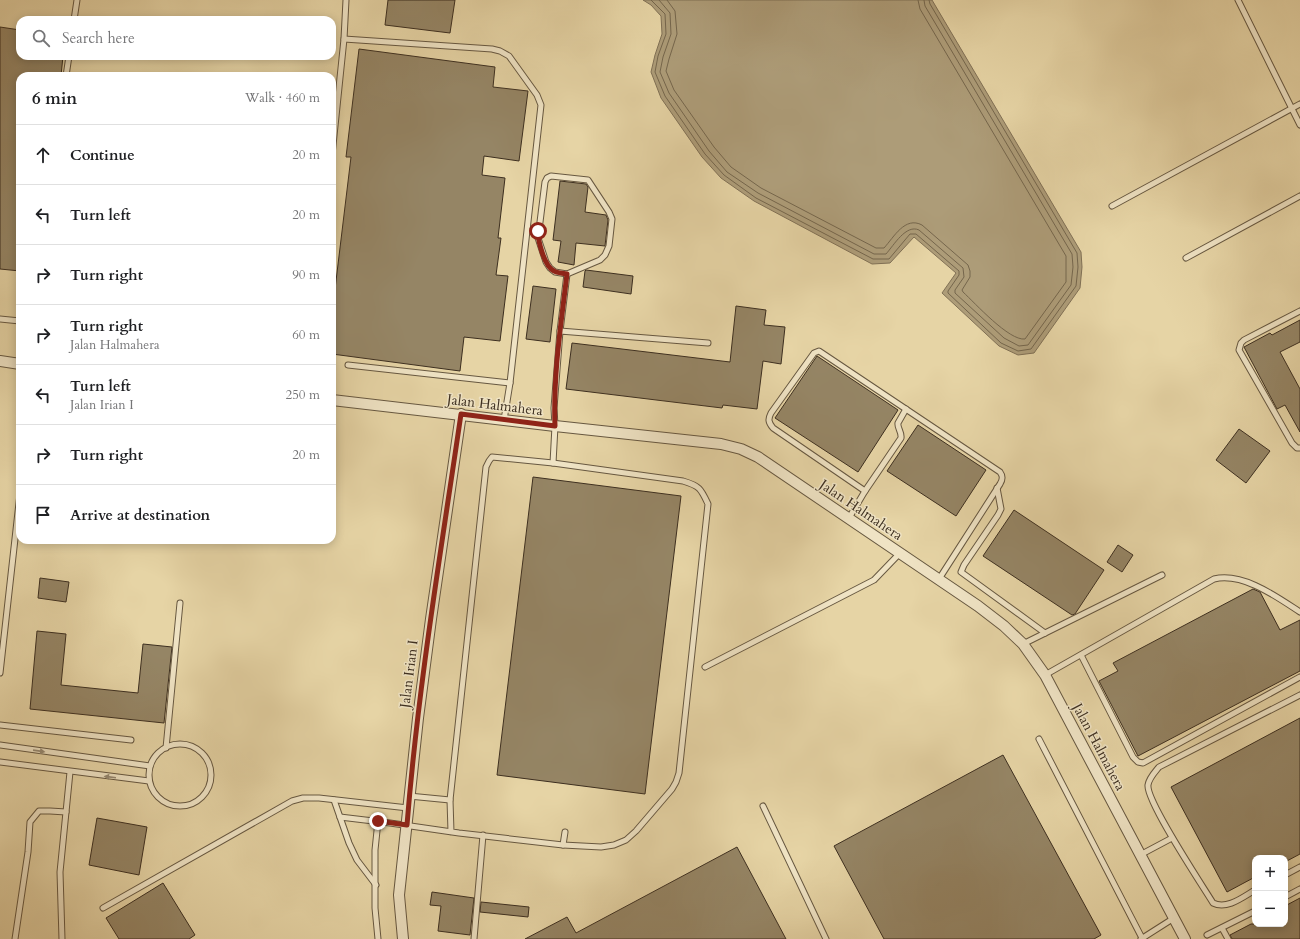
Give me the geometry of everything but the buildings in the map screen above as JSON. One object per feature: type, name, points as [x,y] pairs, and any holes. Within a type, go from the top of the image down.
[{"type":"street","points":[[0,361],[16,363]]},
{"type":"street","name":"Jalan Halmahera","points":[[336,400],[721,444],[741,449],[780,471],[978,606],[1004,626],[1023,644],[1045,675],[1185,939]]},
{"type":"street","name":"Jalan Irian I","points":[[403,939],[399,895],[409,796],[431,619],[461,414]]},
{"type":"lane","points":[[75,16],[77,0]]},
{"type":"lane","points":[[336,116],[344,39],[346,0]]},
{"type":"lane","points":[[1238,0],[1300,125]]},
{"type":"lane","points":[[344,39],[492,49],[500,51],[509,56],[537,95],[540,105],[510,383],[504,420]]},
{"type":"lane","points":[[67,72],[68,60]]},
{"type":"lane","points":[[1112,206],[1300,104]]},
{"type":"lane","points":[[551,176],[588,180],[612,219],[609,246],[605,255],[600,260],[567,274],[555,272],[550,268],[546,262],[538,238],[545,182],[547,178],[551,176]]},
{"type":"lane","points":[[1186,258],[1300,196]]},
{"type":"lane","points":[[553,463],[555,426],[554,408],[560,332],[567,274]]},
{"type":"lane","points":[[1300,311],[1244,340],[1241,343],[1239,350],[1292,443],[1297,448],[1300,448]]},
{"type":"lane","points":[[0,319],[16,321]]},
{"type":"lane","points":[[560,332],[708,343]]},
{"type":"lane","points":[[865,491],[773,428],[768,419],[814,353],[819,351],[1000,472],[1002,475],[1003,479],[939,579]]},
{"type":"lane","points":[[348,365],[510,383]]},
{"type":"lane","points":[[849,518],[865,491],[901,438],[901,434],[897,426],[906,409]]},
{"type":"lane","points":[[340,817],[451,832],[563,845],[601,847],[614,845],[626,840],[636,831],[676,782],[708,504],[702,492],[695,485],[683,481],[553,463],[492,457],[489,461],[486,467],[450,800],[451,832]]},
{"type":"lane","points":[[997,488],[1000,509],[998,515],[964,565],[961,572],[1045,633]]},
{"type":"lane","points":[[0,673],[16,530]]},
{"type":"lane","points":[[705,667],[874,580],[900,553]]},
{"type":"lane","points":[[1023,644],[1162,575]]},
{"type":"lane","points":[[1045,675],[1208,581],[1220,577],[1230,578],[1264,589],[1300,612]]},
{"type":"lane","points":[[166,748],[180,603]]},
{"type":"lane","points":[[1081,655],[1133,757],[1138,762],[1143,763],[1300,677]]},
{"type":"lane","points":[[1253,891],[1225,906],[1218,906],[1213,903],[1172,838],[1150,795],[1148,785],[1151,776],[1159,767],[1300,695]]},
{"type":"lane","points":[[0,725],[131,740]]},
{"type":"lane","points":[[1039,739],[1142,939],[1174,918]]},
{"type":"lane","points":[[185,744],[199,750],[208,762],[211,777],[207,791],[197,802],[182,806],[168,804],[156,795],[149,781],[150,766],[157,753],[170,745],[185,744]]},
{"type":"lane","points":[[0,746],[150,766]]},
{"type":"lane","points":[[0,762],[149,781]]},
{"type":"lane","points":[[62,939],[60,872],[70,772]]},
{"type":"lane","points":[[409,796],[450,800]]},
{"type":"lane","points":[[103,908],[292,800],[303,798],[334,800],[408,808]]},
{"type":"lane","points":[[334,800],[349,843],[357,860],[376,885]]},
{"type":"lane","points":[[763,806],[826,939]]},
{"type":"lane","points":[[15,939],[28,852],[30,822],[39,812],[66,812]]},
{"type":"lane","points":[[378,821],[375,850],[376,930],[378,939]]},
{"type":"lane","points":[[563,845],[565,832]]},
{"type":"lane","points":[[474,939],[483,835]]},
{"type":"lane","points":[[1140,855],[1172,838]]},
{"type":"lane","points":[[1288,873],[1300,867]]},
{"type":"lane","points":[[1288,895],[1300,889]]},
{"type":"lane","points":[[1207,935],[1252,913]]},
{"type":"lane","points":[[1222,928],[1228,939]]},
{"type":"water","points":[[643,0],[932,0],[1081,252],[1082,267],[1080,288],[1034,353],[1018,355],[999,346],[942,293],[956,273],[914,237],[890,263],[872,264],[754,201],[721,178],[702,157],[661,98],[651,72],[662,34],[661,16],[651,5]]},
{"type":"route","points":[[378,821],[407,825],[418,718],[431,619],[461,414],[555,426],[554,408],[560,332],[567,274],[555,272],[550,268],[546,262],[538,238],[538,231]]}]
